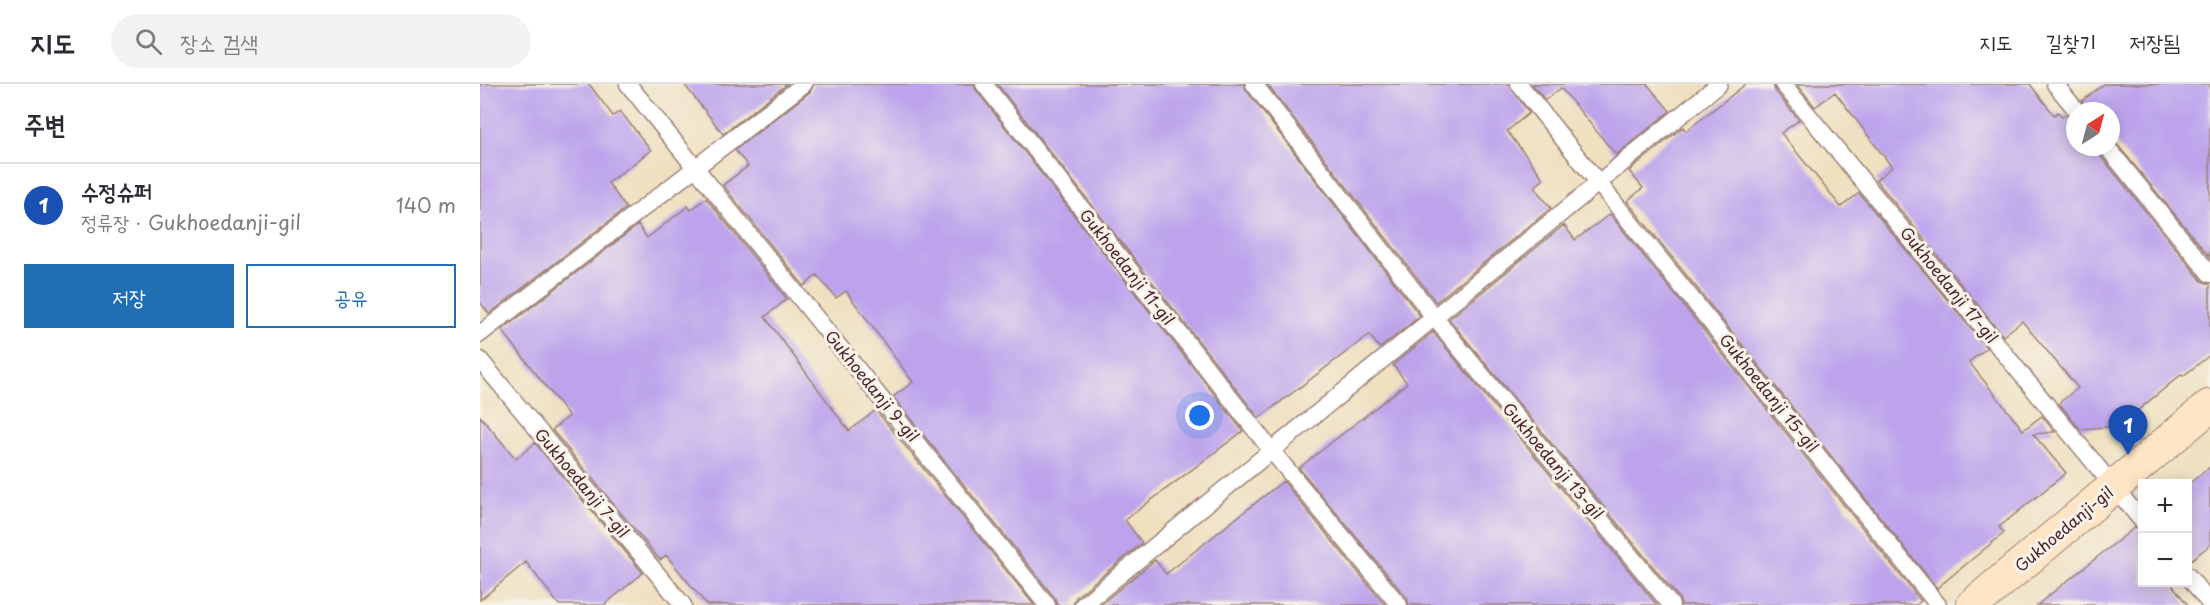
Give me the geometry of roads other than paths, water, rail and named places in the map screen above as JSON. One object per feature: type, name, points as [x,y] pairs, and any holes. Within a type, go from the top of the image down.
[{"type":"street","name":"Gukhoedanji-gil","points":[[1973,605],[2210,406]]},
{"type":"lane","name":"Gukhoedanji 9-gil","points":[[628,84],[1047,605]]},
{"type":"lane","points":[[480,334],[804,84]]},
{"type":"lane","name":"Gukhoedanji 11-gil","points":[[984,84],[1271,450],[1399,605]]},
{"type":"lane","name":"Gukhoedanji 13-gil","points":[[1254,84],[1434,317],[1671,605]]},
{"type":"lane","name":"Gukhoedanji 15-gil","points":[[1519,84],[1600,181],[1938,605]]},
{"type":"lane","points":[[1083,605],[1719,84]]},
{"type":"lane","name":"Gukhoedanji 17-gil","points":[[1784,84],[2138,516]]},
{"type":"lane","points":[[2055,84],[2070,102]]},
{"type":"lane","points":[[2114,156],[2210,274]]},
{"type":"lane","name":"Gukhoedanji 7-gil","points":[[480,360],[683,605]]},
{"type":"lane","points":[[2192,582],[2210,604]]},
{"type":"place","name":"수정슈퍼","points":[[2128,455]]}]
